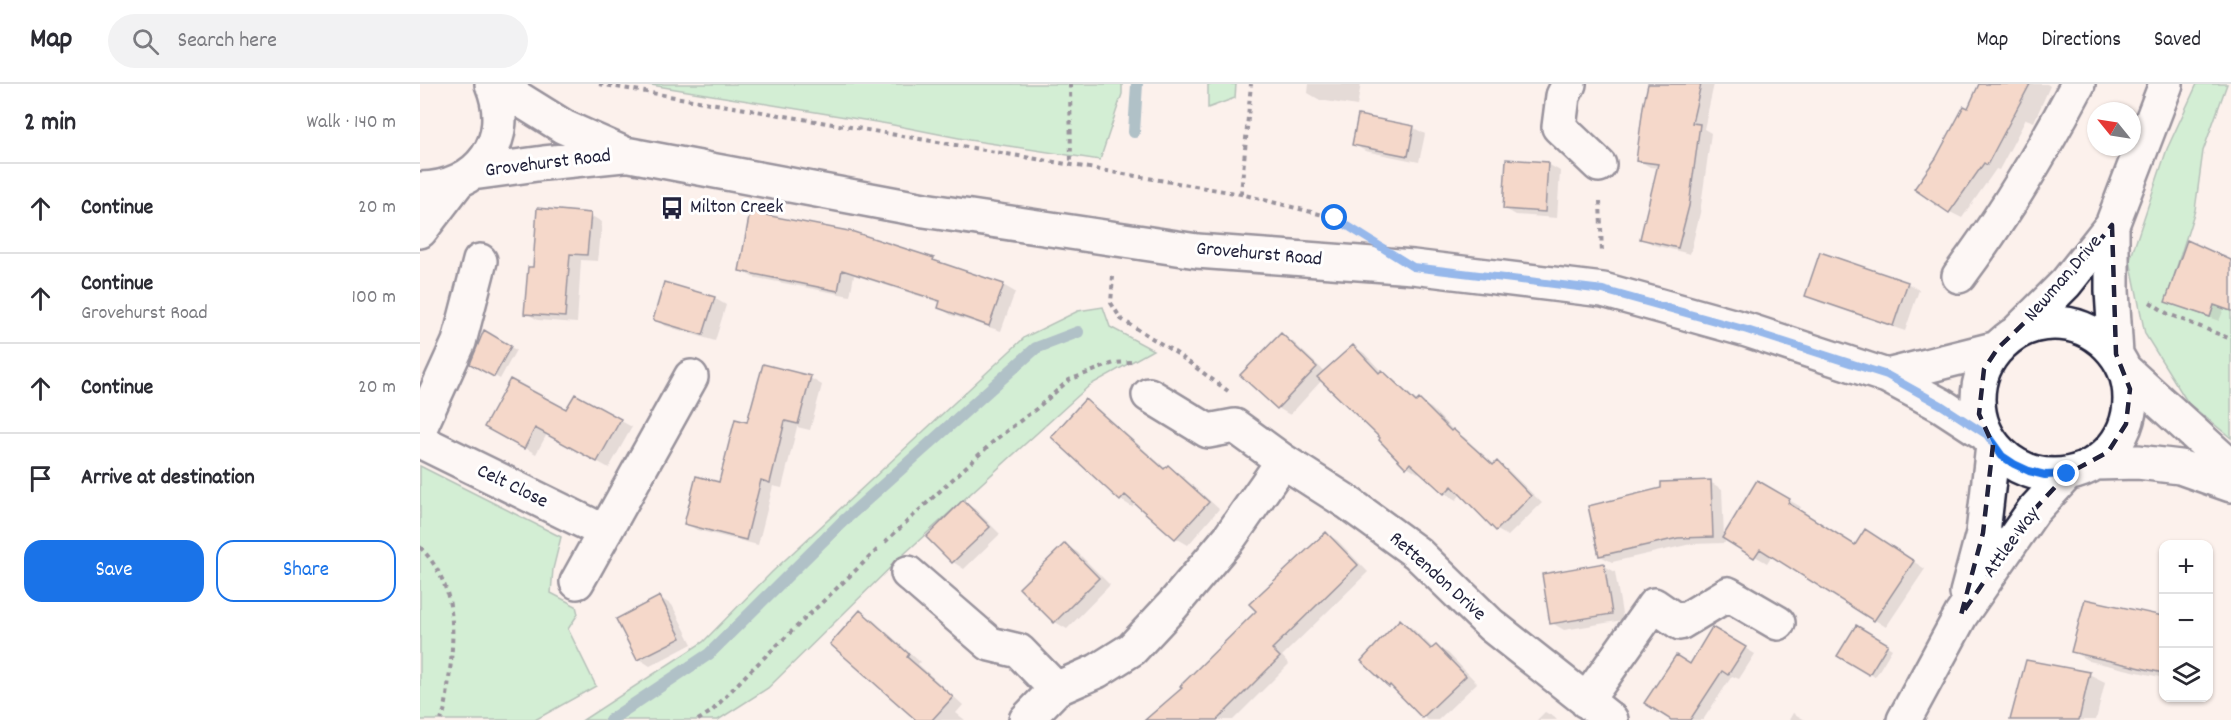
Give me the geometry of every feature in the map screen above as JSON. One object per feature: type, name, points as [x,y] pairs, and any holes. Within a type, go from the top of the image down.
[{"type":"street","name":"Grovehurst Road","points":[[494,84],[564,127],[625,154],[924,210],[1197,251],[1413,267],[1603,290],[1747,330],[1887,375],[1941,405],[1990,440]]},
{"type":"street","points":[[420,231],[464,178],[485,160],[495,143],[500,112],[494,84]]},
{"type":"street","points":[[1569,84],[1563,96],[1559,126],[1599,165]]},
{"type":"street","points":[[1959,276],[1988,237],[2078,84]]},
{"type":"street","name":"Newman Drive","points":[[2007,340],[2066,282],[2112,225],[2166,84]]},
{"type":"street","name":"Grovehurst Road","points":[[420,189],[437,189],[464,178],[544,163],[625,154]]},
{"type":"street","name":"Newman Drive","points":[[2112,225],[2112,291],[2121,362]]},
{"type":"street","points":[[420,428],[459,342],[480,261]]},
{"type":"street","points":[[1887,375],[2007,340],[2033,326],[2052,322],[2077,326],[2099,337],[2121,362],[2231,467]]},
{"type":"street","points":[[2007,340],[1984,369],[1978,392],[1979,414],[1990,440],[2014,464],[2045,475],[2138,462],[2180,467],[2231,485]]},
{"type":"street","points":[[2081,469],[2119,440],[2126,424],[2130,408],[2130,389],[2121,362]]},
{"type":"street","points":[[577,582],[691,377]]},
{"type":"street","points":[[1149,395],[1208,431],[1235,426]]},
{"type":"street","name":"Rettendon Drive","points":[[1235,426],[1417,553],[1491,625],[1598,711],[1654,605],[1680,623],[1728,594],[1778,623]]},
{"type":"street","name":"Attlee Way","points":[[1961,615],[1983,533],[1990,440]]},
{"type":"street","name":"Celt Close","points":[[420,441],[605,532]]},
{"type":"street","points":[[1026,720],[1056,689],[1097,671],[1132,649],[1173,605],[1230,537],[1283,461]]},
{"type":"street","name":"Attlee Way","points":[[1904,720],[1961,615],[2033,511],[2081,469]]},
{"type":"street","points":[[908,573],[990,644],[1020,651],[1056,689]]},
{"type":"path","points":[[599,84],[1240,195],[1335,218],[1345,224]]},
{"type":"path","points":[[1070,84],[1071,164]]},
{"type":"path","points":[[1240,195],[1251,84]]},
{"type":"path","points":[[1599,165],[1603,290]]},
{"type":"path","points":[[1117,239],[1111,303],[1121,319],[1176,353],[1228,390],[1222,405],[1235,426]]},
{"type":"path","points":[[2112,291],[2149,301],[2168,314],[2231,339]]},
{"type":"path","points":[[698,720],[712,711],[748,673],[902,525],[996,440],[1069,380],[1114,363],[1140,364]]},
{"type":"path","points":[[420,547],[434,561],[452,609],[454,647],[447,706],[441,720]]},
{"type":"highlighted area","points":[[2112,225],[2116,354],[2130,389],[2126,424],[2108,452],[2067,474],[2033,511],[1961,615],[1983,533],[1993,445],[1979,414],[1984,369],[1998,348],[2066,283]]},
{"type":"green space","points":[[645,84],[1122,84],[1122,94],[1100,160],[969,140],[888,124]]},
{"type":"green space","points":[[1208,84],[1236,84],[1235,98],[1208,108]]},
{"type":"green space","points":[[2197,84],[2227,84],[2203,151],[2195,210],[2166,301],[2210,317],[2214,305],[2231,311],[2231,438],[2188,403],[2145,334],[2130,260],[2167,149]]},
{"type":"green space","points":[[1103,307],[1110,327],[1153,350],[1090,385],[904,554],[768,688],[718,720],[583,720],[703,642],[772,572],[1025,337],[1078,311]]},
{"type":"green space","points":[[420,466],[561,537],[553,569],[551,593],[576,606],[578,614],[568,629],[596,686],[535,720],[420,720]]},
{"type":"building","points":[[1648,84],[1701,84],[1692,123],[1700,124],[1689,206],[1678,248],[1640,239],[1658,164],[1636,161]]},
{"type":"building","points":[[1979,84],[2030,84],[1987,165],[1984,163],[1949,213],[1914,189],[1936,158],[1964,106],[1968,108]]},
{"type":"building","points":[[1358,115],[1414,126],[1408,156],[1352,145]]},
{"type":"building","points":[[1506,159],[1548,162],[1545,212],[1503,209]]},
{"type":"building","points":[[537,208],[591,213],[587,255],[570,254],[565,317],[524,314],[528,267],[533,267]]},
{"type":"building","points":[[750,212],[854,232],[1004,284],[989,326],[938,308],[940,301],[842,270],[838,291],[739,271]]},
{"type":"building","points":[[2187,240],[2231,260],[2231,311],[2214,305],[2210,317],[2165,302]]},
{"type":"building","points":[[1820,252],[1908,282],[1893,326],[1805,296]]},
{"type":"building","points":[[664,282],[715,297],[703,335],[653,320]]},
{"type":"building","points":[[484,330],[511,346],[494,377],[470,364]]},
{"type":"building","points":[[1281,333],[1317,367],[1277,409],[1240,375]]},
{"type":"building","points":[[1353,345],[1379,373],[1382,370],[1416,402],[1419,399],[1451,431],[1453,429],[1493,465],[1497,461],[1531,496],[1496,531],[1452,486],[1444,494],[1410,463],[1406,468],[1379,440],[1380,438],[1317,377]]},
{"type":"building","points":[[763,364],[811,376],[798,424],[785,421],[770,483],[761,480],[746,540],[684,524],[696,476],[719,482],[735,419],[747,422]]},
{"type":"building","points":[[510,379],[566,409],[575,394],[621,419],[597,462],[535,428],[524,449],[484,427]]},
{"type":"building","points":[[1085,399],[1164,469],[1168,465],[1209,502],[1175,539],[1125,495],[1120,501],[1051,437]]},
{"type":"building","points":[[1711,480],[1713,537],[1678,538],[1599,556],[1588,506],[1661,488],[1661,482]]},
{"type":"building","points":[[1757,480],[1790,499],[1788,503],[1855,545],[1865,529],[1914,561],[1874,621],[1760,549],[1754,558],[1722,538]]},
{"type":"building","points":[[963,500],[990,527],[952,563],[926,537]]},
{"type":"building","points":[[1326,532],[1358,565],[1272,649],[1280,657],[1217,720],[1145,720],[1182,688],[1180,686],[1256,611],[1249,604]]},
{"type":"building","points":[[1065,543],[1099,578],[1054,623],[1019,588]]},
{"type":"building","points":[[1604,563],[1612,614],[1550,624],[1542,574]]},
{"type":"building","points":[[660,596],[681,638],[637,660],[616,619]]},
{"type":"building","points":[[2085,599],[2159,615],[2159,672],[2071,652]]},
{"type":"building","points":[[860,610],[909,654],[907,657],[953,697],[932,720],[916,720],[830,644]]},
{"type":"building","points":[[1400,619],[1431,649],[1436,645],[1466,676],[1422,718],[1390,685],[1389,687],[1361,661]]},
{"type":"building","points":[[1856,625],[1888,644],[1869,675],[1837,656]]},
{"type":"building","points":[[1712,627],[1746,647],[1728,675],[1722,671],[1690,720],[1671,720],[1644,703],[1676,655],[1690,664]]},
{"type":"building","points":[[2026,660],[2090,672],[2079,720],[2010,720]]},
{"type":"waterway","points":[[1134,132],[1137,84]]},
{"type":"waterway","points":[[610,720],[709,654],[841,523],[1036,348],[1078,332]]},
{"type":"place","name":"Milton Creek","points":[[672,208]]},
{"type":"route","points":[[1335,218],[1413,267],[1603,290],[1747,330],[1887,375],[1941,405],[1987,435],[2002,456],[2014,464],[2045,475],[2067,474]]}]
